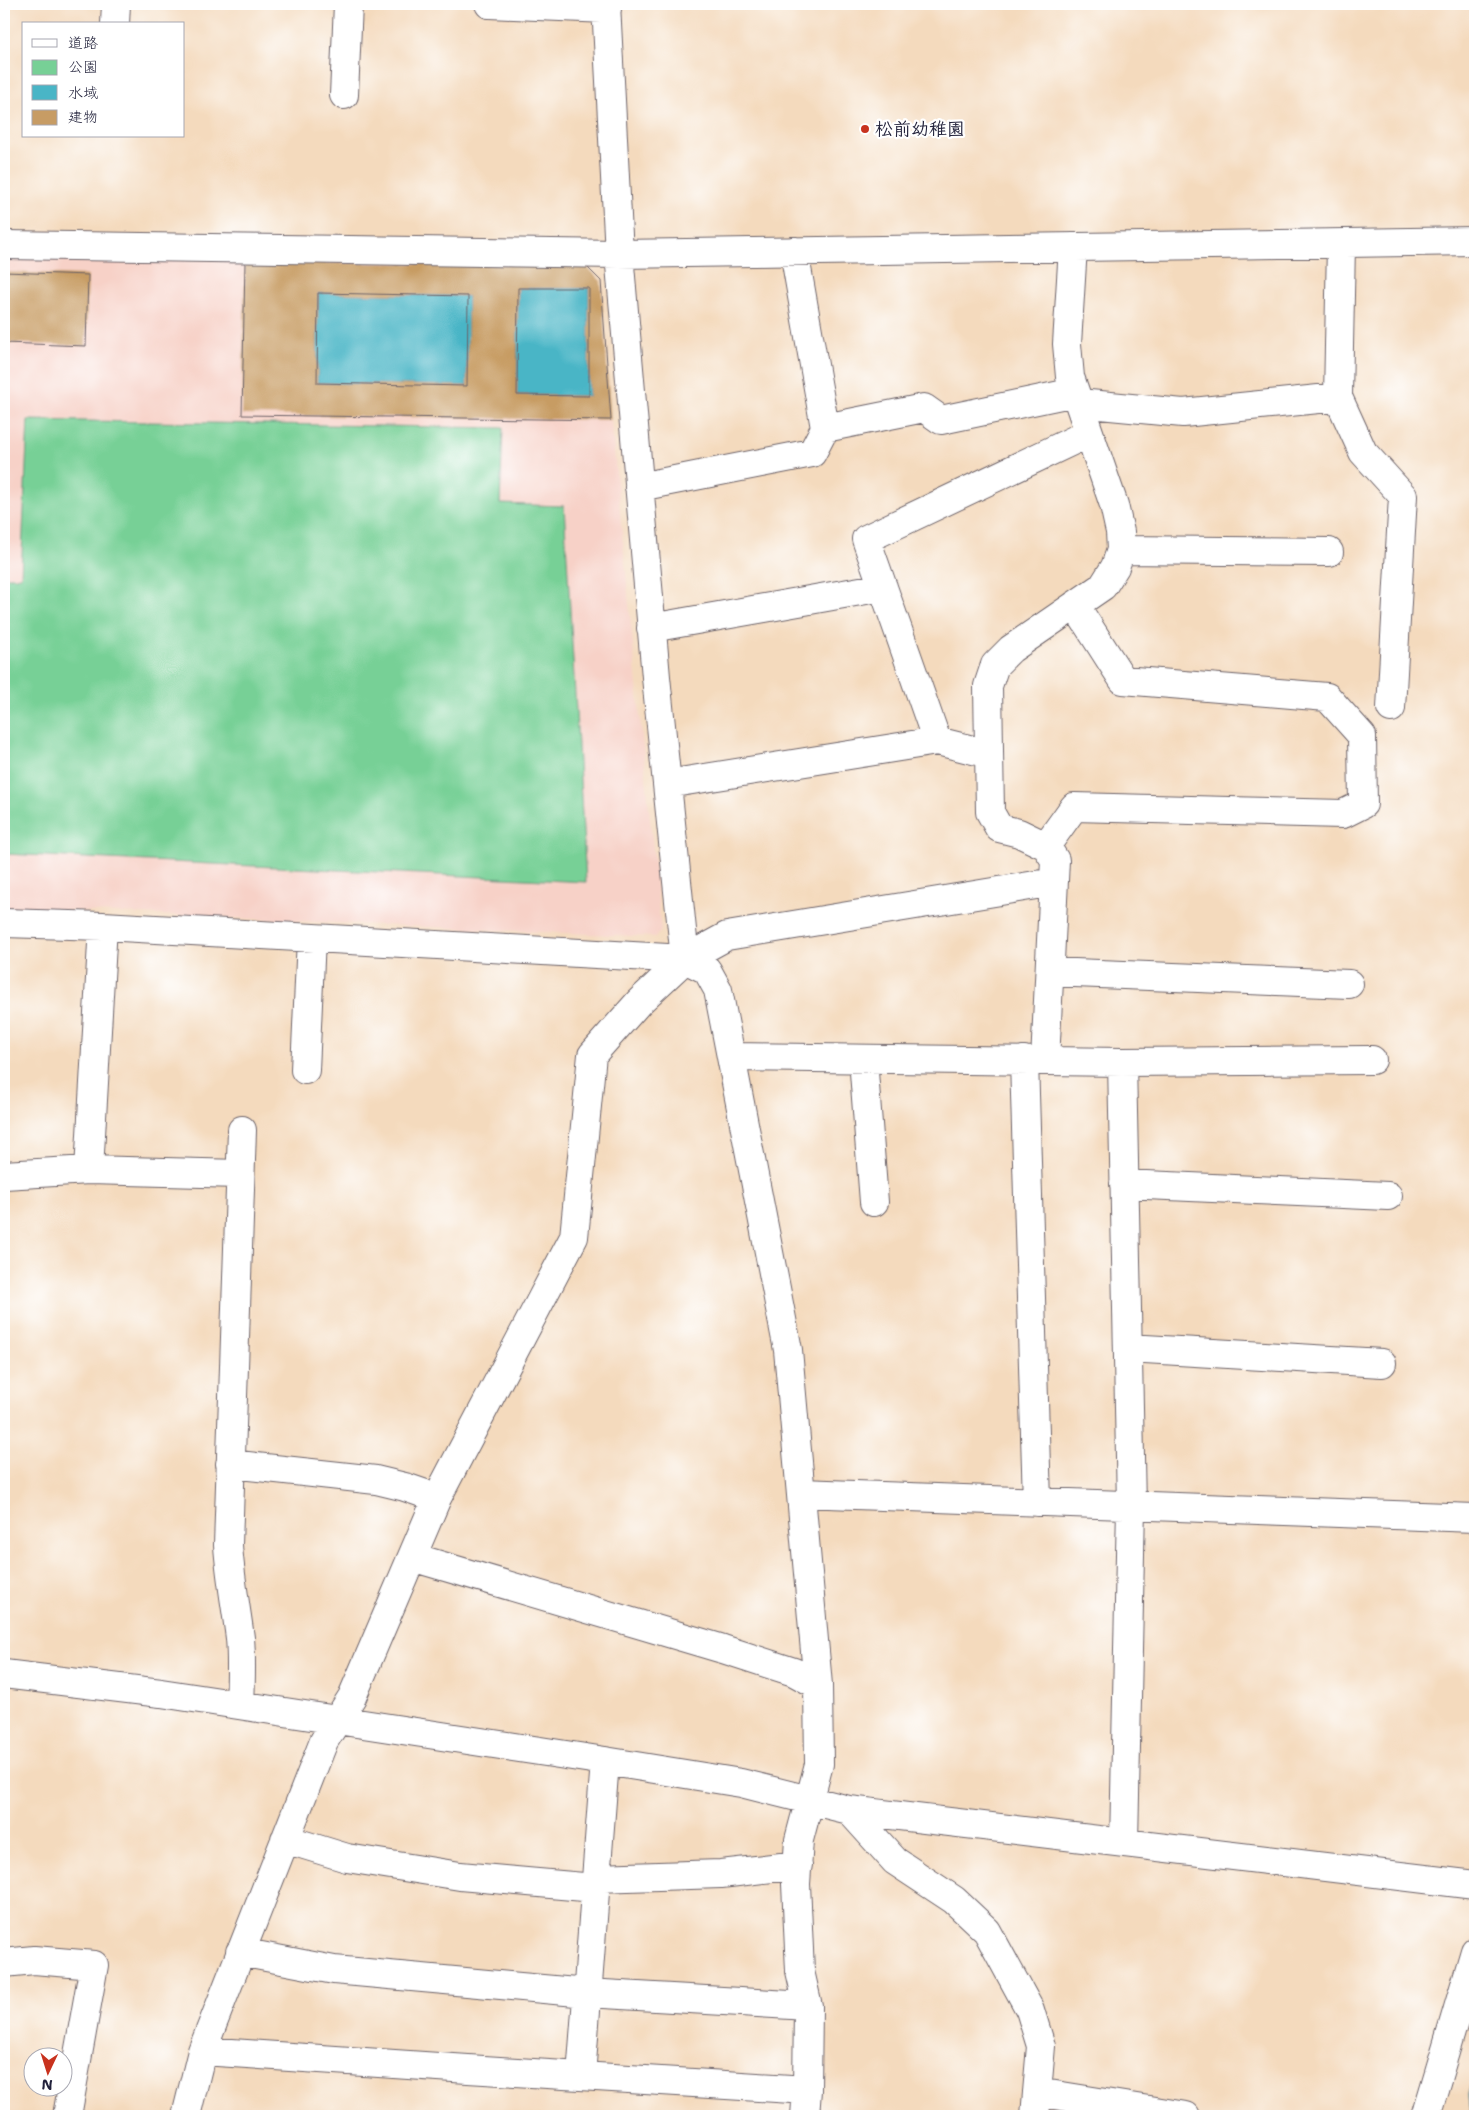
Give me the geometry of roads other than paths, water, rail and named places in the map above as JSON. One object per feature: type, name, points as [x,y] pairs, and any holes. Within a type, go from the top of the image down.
[{"type":"street","points":[[115,22],[116,4]]},
{"type":"street","points":[[344,95],[348,4]]},
{"type":"street","points":[[489,4],[606,6],[620,254],[651,628],[685,960]]},
{"type":"street","points":[[4,245],[620,254],[1475,242]]},
{"type":"street","points":[[1341,244],[1338,397],[1364,452],[1403,496],[1391,708]]},
{"type":"street","points":[[1037,1502],[1034,1060],[1050,972],[1055,860],[1046,846],[1019,833],[999,828],[990,812],[988,686],[995,665],[1011,649],[1103,586],[1115,567],[1121,550],[1120,532],[1114,505],[1070,377],[1066,344],[1073,247]]},
{"type":"street","points":[[640,487],[812,453],[825,428],[794,251]]},
{"type":"street","points":[[825,428],[924,408],[941,420],[1077,397],[1183,414],[1338,397]]},
{"type":"street","points":[[937,740],[866,539],[1089,433]]},
{"type":"street","points":[[1121,550],[1329,552]]},
{"type":"street","points":[[651,628],[883,587]]},
{"type":"street","points":[[1046,846],[1074,807],[1343,814],[1363,804],[1362,736],[1327,697],[1123,680],[1075,605]]},
{"type":"street","points":[[667,784],[937,740],[989,754]]},
{"type":"street","points":[[186,2116],[202,2051],[324,1741],[352,1697],[437,1498],[574,1237],[592,1055],[638,1002],[685,960],[727,936],[1054,882]]},
{"type":"street","points":[[4,923],[103,926],[685,960],[707,970],[718,990],[788,1350],[818,1685],[819,1764],[800,1840],[796,1884],[800,1970],[808,2006],[808,2090],[805,2116]]},
{"type":"street","points":[[89,1170],[103,926]]},
{"type":"street","points":[[306,1070],[311,938]]},
{"type":"street","points":[[1050,972],[1349,984]]},
{"type":"street","points":[[731,1057],[1122,1062],[1372,1060]]},
{"type":"street","points":[[863,1059],[874,1202]]},
{"type":"street","points":[[1122,1062],[1131,1506],[1124,1843]]},
{"type":"street","points":[[240,1705],[242,1669],[240,1639],[230,1577],[228,1545],[242,1130]]},
{"type":"street","points":[[4,1175],[89,1170],[240,1174]]},
{"type":"street","points":[[1124,1184],[1388,1196]]},
{"type":"street","points":[[1128,1348],[1382,1363]]},
{"type":"street","points":[[230,1464],[376,1480],[437,1498]]},
{"type":"street","points":[[800,1494],[1475,1518]]},
{"type":"street","points":[[412,1557],[723,1649],[794,1672],[818,1685]]},
{"type":"street","points":[[4,1674],[240,1705],[605,1761],[741,1783],[849,1810],[1475,1885]]},
{"type":"street","points":[[581,2076],[605,1761]]},
{"type":"street","points":[[849,1810],[895,1861],[954,1900],[987,1932],[1030,2010],[1041,2046],[1036,2104],[1186,2116]]},
{"type":"street","points":[[285,1839],[347,1858],[460,1876],[596,1883],[721,1874],[798,1865]]},
{"type":"street","points":[[1426,2116],[1475,1951]]},
{"type":"street","points":[[240,1952],[334,1970],[587,1993],[808,2006]]},
{"type":"street","points":[[4,1963],[34,1960],[94,1964],[67,2116]]},
{"type":"street","points":[[202,2051],[808,2090]]},
{"type":"water","points":[[518,288],[589,288],[589,396],[517,395]]},
{"type":"water","points":[[318,293],[468,296],[467,386],[317,383]]},
{"type":"water","points":[[1475,2067],[1475,2116],[1470,2116],[1468,2095]]},
{"type":"place","name":"松前幼稚園","points":[[865,129]]}]
